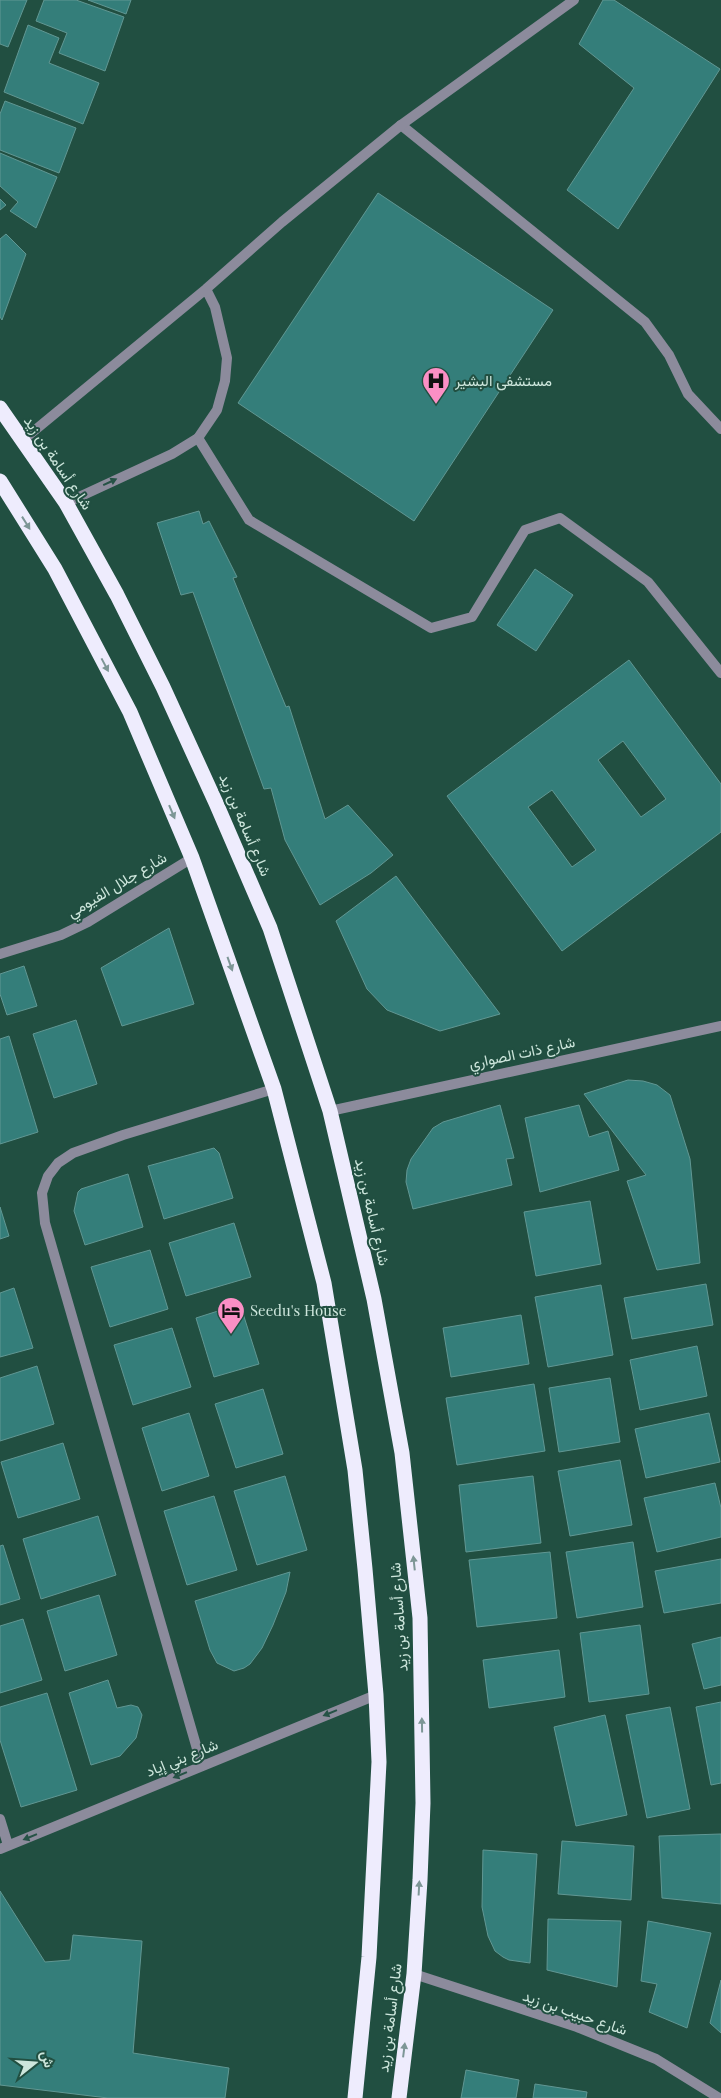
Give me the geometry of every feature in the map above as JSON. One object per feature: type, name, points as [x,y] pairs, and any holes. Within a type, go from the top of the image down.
[{"type":"highway","name":"شارع أسامة بن زيد","points":[[0,408],[66,503],[117,595],[163,687],[270,928],[330,1111],[374,1299],[402,1453],[420,1618],[423,1803],[414,1974],[399,2098]]},
{"type":"highway","name":"شارع أسامة بن زيد","points":[[0,482],[55,569],[130,712],[192,858],[274,1089],[324,1283],[355,1470],[376,1695],[378,1762],[370,1948],[355,2098]]},
{"type":"street","points":[[23,440],[206,289],[282,222],[401,125],[574,0]]},
{"type":"street","points":[[401,125],[645,322],[669,355],[688,394],[721,429]]},
{"type":"street","points":[[66,503],[172,454],[198,438],[217,410],[225,381],[227,358],[215,307],[206,289]]},
{"type":"street","points":[[198,438],[249,520],[431,628],[472,617],[525,530],[560,518],[648,582],[721,673]]},
{"type":"street","name":"شارع جلال الفيومي","points":[[0,954],[61,935],[88,922],[192,858]]},
{"type":"street","name":"شارع ذات الصواري","points":[[330,1111],[721,1026]]},
{"type":"street","points":[[202,1766],[45,1223],[42,1193],[48,1176],[58,1163],[73,1153],[123,1135],[274,1089]]},
{"type":"street","name":"شارع بني إياد","points":[[4,1847],[376,1695]]},
{"type":"street","points":[[0,1819],[4,1847]]},
{"type":"street","name":"شارع حبيب بن زيد","points":[[414,1974],[577,2027],[656,2059],[719,2098]]},
{"type":"building","points":[[0,0],[27,0],[8,47],[0,44]]},
{"type":"building","points":[[44,0],[76,0],[124,17],[105,71],[59,53],[67,33],[36,21]]},
{"type":"building","points":[[88,0],[131,0],[126,14]]},
{"type":"building","points":[[603,0],[614,0],[720,69],[618,229],[567,190],[634,88],[579,44]]},
{"type":"building","points":[[28,25],[59,38],[49,63],[99,83],[83,124],[4,92]]},
{"type":"building","points":[[5,101],[76,128],[59,173],[0,150],[0,114]]},
{"type":"building","points":[[0,153],[57,177],[36,228],[10,211],[18,202],[0,186]]},
{"type":"building","points":[[378,193],[553,310],[414,521],[238,403]]},
{"type":"building","points":[[0,199],[6,205],[0,210]]},
{"type":"building","points":[[6,234],[26,254],[2,320],[0,317],[0,239]]},
{"type":"building","points":[[199,511],[203,524],[209,521],[237,577],[233,578],[286,707],[289,706],[325,819],[348,805],[393,855],[371,873],[320,905],[285,840],[271,788],[264,789],[193,592],[181,595],[157,523]]},
{"type":"building","points":[[535,569],[573,595],[536,651],[497,625]]},
{"type":"building","points":[[629,660],[721,784],[721,832],[562,951],[447,796]],"holes":[[[623,741],[666,799],[641,817],[598,760]],[[552,790],[596,850],[572,867],[528,807]]]},
{"type":"building","points":[[396,876],[500,1014],[440,1031],[387,1010],[367,989],[336,921]]},
{"type":"building","points":[[169,928],[194,1004],[122,1026],[101,968]]},
{"type":"building","points":[[24,966],[37,1006],[7,1015],[0,994],[0,974]]},
{"type":"building","points":[[76,1020],[97,1084],[54,1098],[33,1034]]},
{"type":"building","points":[[9,1036],[38,1132],[0,1144],[0,1039]]},
{"type":"building","points":[[628,1080],[643,1081],[657,1085],[670,1095],[690,1159],[700,1263],[657,1270],[627,1181],[646,1175],[584,1094]]},
{"type":"building","points":[[500,1105],[514,1158],[506,1159],[512,1185],[413,1209],[406,1182],[407,1170],[411,1159],[433,1128],[443,1122]]},
{"type":"building","points":[[579,1105],[589,1137],[608,1131],[619,1170],[540,1192],[525,1118]]},
{"type":"building","points":[[214,1148],[219,1153],[233,1198],[164,1219],[148,1166]]},
{"type":"building","points":[[128,1174],[143,1227],[85,1245],[74,1211],[78,1192],[81,1189]]},
{"type":"building","points":[[590,1201],[601,1264],[536,1276],[524,1212]]},
{"type":"building","points":[[0,1207],[9,1236],[0,1239]]},
{"type":"building","points":[[234,1223],[251,1277],[186,1296],[169,1243]]},
{"type":"building","points":[[150,1250],[168,1309],[110,1327],[91,1267]]},
{"type":"building","points":[[706,1284],[713,1325],[632,1339],[624,1298]]},
{"type":"building","points":[[601,1285],[613,1355],[548,1367],[535,1297]]},
{"type":"building","points":[[14,1288],[33,1348],[0,1357],[0,1293]]},
{"type":"building","points":[[240,1304],[259,1364],[214,1377],[196,1318]]},
{"type":"building","points":[[521,1315],[529,1364],[451,1377],[443,1328]]},
{"type":"building","points":[[172,1328],[191,1387],[133,1405],[114,1345]]},
{"type":"building","points":[[697,1346],[707,1396],[640,1410],[630,1360]]},
{"type":"building","points":[[37,1366],[54,1424],[0,1441],[0,1378]]},
{"type":"building","points":[[610,1378],[620,1442],[559,1452],[549,1388]]},
{"type":"building","points":[[534,1384],[545,1451],[457,1465],[446,1398]]},
{"type":"building","points":[[263,1389],[283,1454],[236,1468],[215,1404]]},
{"type":"building","points":[[189,1413],[209,1476],[162,1491],[142,1428]]},
{"type":"building","points":[[709,1413],[720,1462],[646,1478],[635,1429]]},
{"type":"building","points":[[63,1443],[80,1499],[18,1518],[1,1462]]},
{"type":"building","points":[[620,1460],[632,1525],[570,1536],[558,1471]]},
{"type":"building","points":[[285,1476],[307,1550],[257,1565],[234,1491]]},
{"type":"building","points":[[533,1476],[541,1543],[466,1552],[459,1485]]},
{"type":"building","points":[[715,1483],[721,1508],[721,1537],[657,1552],[644,1498]]},
{"type":"building","points":[[214,1496],[237,1570],[187,1585],[164,1511]]},
{"type":"building","points":[[98,1516],[116,1575],[41,1599],[23,1539]]},
{"type":"building","points":[[633,1542],[643,1607],[577,1618],[566,1552]]},
{"type":"building","points":[[3,1545],[20,1599],[0,1605],[0,1546]]},
{"type":"building","points":[[550,1552],[557,1618],[477,1627],[469,1560]]},
{"type":"building","points":[[721,1559],[721,1603],[664,1613],[655,1571]]},
{"type":"building","points":[[290,1572],[286,1592],[273,1625],[262,1648],[250,1664],[234,1671],[217,1663],[210,1650],[195,1601]]},
{"type":"building","points":[[99,1595],[117,1655],[65,1671],[47,1611]]},
{"type":"building","points":[[23,1619],[42,1680],[0,1693],[0,1626]]},
{"type":"building","points":[[640,1625],[649,1694],[589,1702],[580,1633]]},
{"type":"building","points":[[721,1637],[721,1685],[704,1689],[692,1644]]},
{"type":"building","points":[[559,1650],[565,1697],[489,1708],[483,1660]]},
{"type":"building","points":[[108,1680],[117,1708],[131,1705],[138,1707],[142,1715],[136,1738],[120,1756],[91,1765],[69,1693]]},
{"type":"building","points":[[47,1693],[77,1790],[21,1807],[0,1740],[0,1707]]},
{"type":"building","points":[[721,1702],[721,1783],[711,1785],[696,1707]]},
{"type":"building","points":[[670,1707],[690,1809],[647,1818],[626,1715]]},
{"type":"building","points":[[605,1715],[627,1815],[576,1826],[554,1727]]},
{"type":"building","points":[[721,1834],[721,1904],[662,1898],[659,1836]]},
{"type":"building","points":[[562,1841],[634,1846],[631,1900],[558,1894]]},
{"type":"building","points":[[483,1850],[537,1854],[530,1963],[509,1960],[503,1957],[495,1951],[488,1936],[482,1907]]},
{"type":"building","points":[[0,1891],[45,1962],[70,1960],[73,1935],[142,1941],[133,2053],[229,2068],[225,2098],[108,2098],[0,2085]]},
{"type":"building","points":[[548,1919],[621,1921],[617,1987],[547,1970]]},
{"type":"building","points":[[648,1921],[711,1933],[687,2028],[649,2012],[657,1984],[641,1981]]},
{"type":"building","points":[[721,1980],[721,2033],[710,2023]]},
{"type":"building","points":[[466,2070],[519,2080],[516,2098],[461,2098]]},
{"type":"building","points":[[535,2084],[587,2092],[586,2098],[533,2098]]},
{"type":"place","name":"مستشفى البشير","points":[[436,405]]},
{"type":"place","name":"Seedu's House","points":[[231,1335]]}]
